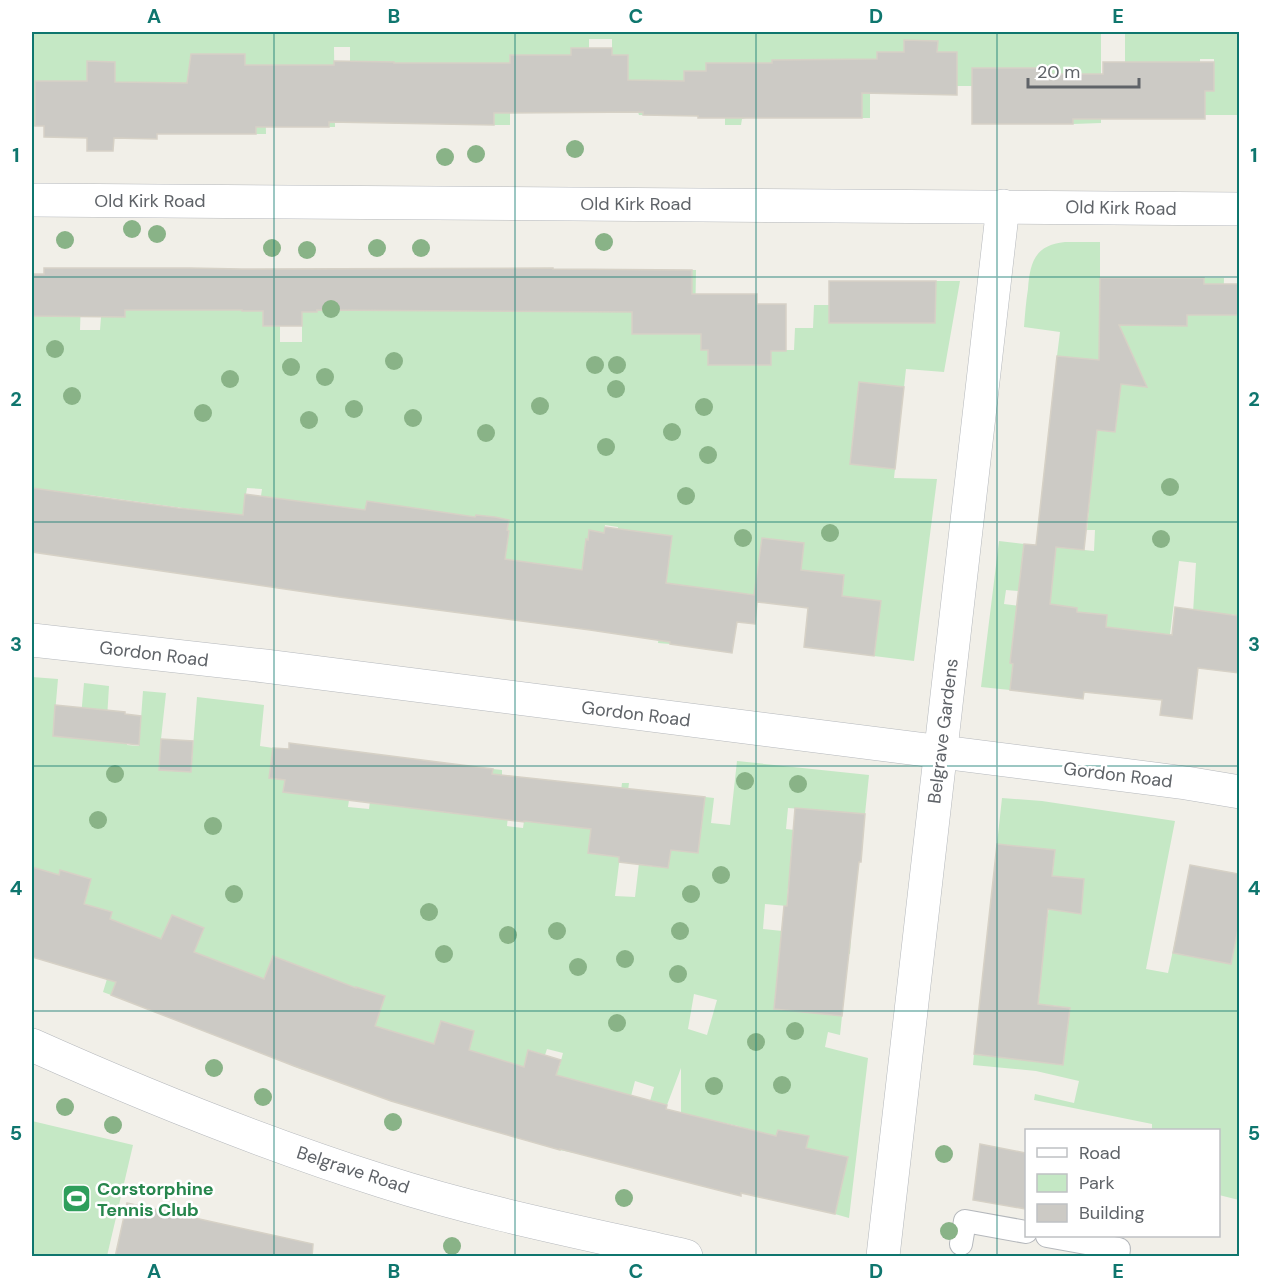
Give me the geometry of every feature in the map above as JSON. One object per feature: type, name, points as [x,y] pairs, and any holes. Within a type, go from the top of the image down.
[{"type":"street","name":"Old Kirk Road","points":[[32,200],[1239,209]]},
{"type":"street","name":"Belgrave Gardens","points":[[883,1257],[1003,206]]},
{"type":"street","name":"Gordon Road","points":[[32,639],[265,666],[1186,783],[1239,792]]},
{"type":"street","name":"Belgrave Road","points":[[32,1045],[199,1115],[383,1182],[457,1203],[686,1257]]},
{"type":"lane","points":[[961,1244],[965,1221],[1025,1232]]},
{"type":"lane","points":[[1053,1237],[1119,1248],[1118,1257]]},
{"type":"green space","points":[[32,32],[1101,32],[1101,123],[1073,124],[1072,74],[1044,74],[1044,68],[973,86],[957,86],[957,52],[937,52],[938,41],[904,40],[904,52],[877,52],[877,86],[870,86],[870,118],[862,118],[862,59],[773,60],[772,89],[746,89],[746,118],[742,119],[741,125],[725,125],[725,63],[706,63],[706,71],[685,71],[684,81],[643,115],[639,115],[638,112],[628,112],[628,55],[612,55],[612,39],[589,39],[589,48],[571,48],[571,55],[510,55],[510,125],[494,125],[495,71],[424,71],[424,124],[417,124],[418,92],[404,123],[394,122],[394,62],[350,61],[350,47],[334,47],[335,127],[329,127],[328,79],[265,82],[266,134],[256,134],[245,86],[245,54],[187,85],[167,118],[167,83],[115,82],[115,62],[87,61],[87,81],[35,81],[35,126],[32,126]]},
{"type":"green space","points":[[1125,32],[1239,32],[1239,115],[1205,115],[1205,91],[1214,90],[1214,59],[1200,59],[1200,67],[1125,68]]},
{"type":"green space","points":[[1065,242],[1100,242],[1100,320],[1117,326],[1186,326],[1187,312],[1204,312],[1204,278],[1224,278],[1223,315],[1239,315],[1239,616],[1231,614],[1230,618],[1193,613],[1196,563],[1179,561],[1162,700],[1150,699],[1157,633],[1106,627],[1107,615],[1094,614],[1083,699],[1066,697],[1077,608],[1050,604],[1056,547],[1094,551],[1095,530],[1087,530],[1093,462],[1084,429],[1115,432],[1118,411],[1100,409],[1103,382],[1138,380],[1139,370],[1136,364],[1057,356],[1060,332],[1024,327],[1030,271],[1036,256],[1047,247]]},
{"type":"green space","points":[[68,268],[82,268],[80,330],[100,330],[101,317],[125,317],[125,310],[242,303],[242,311],[263,311],[263,326],[280,326],[280,342],[302,342],[302,312],[317,311],[317,296],[363,310],[692,312],[692,270],[696,270],[695,328],[701,328],[708,350],[794,350],[795,328],[813,328],[814,305],[829,305],[829,323],[935,323],[936,281],[960,281],[944,372],[906,369],[904,387],[859,383],[850,464],[895,469],[894,478],[937,479],[914,661],[874,656],[881,601],[842,596],[844,575],[823,573],[797,601],[804,543],[762,538],[754,595],[678,585],[670,644],[658,643],[672,536],[658,534],[616,544],[618,527],[605,525],[604,533],[589,530],[582,570],[505,561],[509,520],[476,515],[474,526],[439,512],[367,501],[365,510],[323,504],[315,564],[276,498],[261,496],[262,489],[247,488],[241,525],[190,509],[82,494],[77,522],[60,492],[32,488],[32,316],[68,316]]},
{"type":"green space","points":[[999,541],[1024,544],[1019,591],[1006,590],[1004,604],[1021,606],[1010,663],[1013,664],[1010,690],[981,687]]},
{"type":"green space","points":[[32,677],[58,679],[53,736],[79,739],[84,683],[109,686],[106,735],[129,715],[127,745],[139,746],[143,691],[166,693],[160,770],[191,772],[197,697],[264,705],[260,746],[273,748],[269,778],[285,780],[283,791],[349,800],[348,807],[369,809],[376,754],[382,755],[404,796],[403,807],[487,817],[493,769],[502,770],[502,775],[512,776],[507,826],[523,828],[524,821],[591,829],[589,853],[613,856],[622,783],[629,783],[615,896],[635,897],[641,846],[651,847],[649,866],[668,868],[671,850],[705,797],[714,798],[711,823],[730,825],[737,761],[869,775],[865,814],[788,808],[786,829],[803,831],[788,887],[787,906],[765,904],[763,929],[851,938],[850,954],[785,948],[842,1016],[840,1035],[828,1032],[825,1047],[868,1058],[849,1218],[835,1214],[848,1157],[806,1148],[808,1136],[778,1130],[775,1141],[738,1126],[697,1117],[681,1122],[681,1068],[667,1105],[650,1101],[654,1087],[635,1081],[631,1096],[574,1153],[560,1150],[580,1084],[553,1076],[559,1068],[563,1053],[547,1049],[545,1055],[529,1050],[524,1067],[476,1126],[470,1125],[490,1061],[463,1053],[474,1031],[441,1021],[436,1036],[438,1045],[372,1027],[377,1020],[385,996],[356,987],[348,1010],[323,1010],[303,1070],[291,1065],[314,1005],[273,956],[262,985],[240,977],[217,1036],[193,1027],[218,962],[190,951],[197,944],[204,928],[172,915],[165,931],[166,941],[137,930],[111,995],[103,992],[107,979],[94,975],[112,912],[81,903],[86,898],[91,879],[60,870],[55,889],[51,873],[32,867]],"holes":[[[694,994],[717,1000],[707,1035],[688,1029]]]},
{"type":"green space","points":[[1002,798],[1042,801],[1175,821],[1146,969],[1168,973],[1179,923],[1208,928],[1203,937],[1200,958],[1231,964],[1235,945],[1232,941],[1234,933],[1239,934],[1239,1200],[1220,1195],[1220,1129],[1152,1129],[1152,1124],[1034,1100],[1035,1094],[1074,1103],[1079,1081],[1036,1071],[973,1065],[974,1054],[1031,1061],[1066,1038],[1070,1008],[1051,1005],[1047,1009],[1038,1008],[1041,978],[1010,974],[1019,933],[1045,936],[1049,907],[1080,913],[1084,880],[1062,877],[1052,879],[1055,850],[997,844]]},
{"type":"green space","name":"Corstorphine Tennis Club","points":[[32,1121],[133,1145],[107,1256],[32,1256]]},
{"type":"building","points":[[904,40],[938,41],[937,52],[957,52],[957,95],[862,93],[862,118],[698,118],[698,116],[643,115],[643,112],[494,113],[494,125],[329,122],[329,127],[256,127],[256,134],[157,134],[157,139],[114,138],[113,151],[87,151],[87,138],[44,137],[44,126],[35,126],[35,81],[87,81],[87,61],[115,62],[115,82],[187,83],[191,54],[245,54],[245,65],[334,65],[334,61],[510,63],[510,55],[571,55],[571,48],[612,48],[612,55],[628,55],[628,80],[684,81],[684,71],[706,71],[706,63],[877,59],[877,52],[904,52]]},
{"type":"building","points":[[1103,62],[1214,62],[1214,91],[1205,91],[1205,119],[1073,119],[1073,124],[972,124],[972,68],[1044,68],[1044,74],[1103,74]]},
{"type":"building","points":[[44,268],[692,270],[692,294],[757,294],[757,304],[786,304],[786,351],[771,351],[771,365],[708,365],[708,350],[701,350],[701,334],[632,334],[632,312],[317,310],[317,312],[302,312],[302,326],[263,326],[263,311],[242,310],[125,310],[125,317],[32,316],[32,274],[44,274]]},
{"type":"building","points":[[1100,278],[1204,278],[1204,284],[1239,284],[1239,315],[1187,315],[1187,326],[1119,325],[1147,387],[1121,384],[1115,432],[1097,430],[1084,550],[1056,547],[1050,604],[1077,608],[1077,612],[1107,615],[1106,627],[1172,635],[1175,607],[1239,616],[1239,673],[1198,668],[1192,719],[1160,715],[1162,700],[1084,692],[1083,699],[1010,690],[1013,664],[1010,663],[1024,544],[1036,545],[1057,356],[1099,360]]},
{"type":"building","points":[[829,281],[936,281],[935,323],[829,323]]},
{"type":"building","points":[[859,382],[904,387],[895,469],[850,464]]},
{"type":"building","points":[[32,488],[243,515],[245,494],[365,510],[367,501],[475,517],[476,515],[495,517],[509,520],[505,559],[582,570],[589,530],[604,533],[605,527],[672,536],[666,583],[754,595],[762,538],[804,543],[801,570],[844,575],[842,596],[881,601],[874,656],[804,647],[808,608],[757,602],[755,624],[737,622],[732,653],[590,630],[339,597],[32,552]]},
{"type":"building","points":[[55,705],[125,712],[125,714],[141,716],[139,745],[53,736]]},
{"type":"building","points":[[161,739],[193,741],[191,772],[159,770]]},
{"type":"building","points":[[289,743],[493,769],[492,774],[705,797],[698,853],[671,850],[668,868],[619,862],[619,857],[588,853],[591,829],[283,792],[285,780],[269,778],[273,748],[289,749]]},
{"type":"building","points":[[795,808],[865,814],[842,1016],[774,1009],[784,906],[787,906]]},
{"type":"building","points":[[997,844],[1055,850],[1052,876],[1084,879],[1081,914],[1048,909],[1038,1004],[1070,1008],[1063,1065],[974,1054]]},
{"type":"building","points":[[1190,865],[1239,874],[1239,924],[1231,964],[1173,953]]},
{"type":"building","points":[[32,867],[59,875],[60,870],[91,879],[84,904],[112,912],[110,919],[161,939],[172,915],[204,928],[194,952],[264,979],[273,956],[356,988],[385,996],[375,1026],[434,1044],[441,1021],[474,1031],[469,1050],[524,1067],[528,1050],[561,1060],[556,1075],[667,1105],[666,1109],[776,1136],[778,1130],[809,1136],[806,1148],[848,1157],[835,1214],[741,1193],[741,1196],[560,1150],[391,1101],[111,995],[116,982],[32,957]]},
{"type":"building","points":[[980,1144],[1025,1153],[1025,1209],[973,1200]]},
{"type":"building","points":[[127,1203],[313,1244],[312,1257],[115,1257]]},
{"type":"place","name":"Corstorphine Tennis Club","points":[[76,1199]]}]
